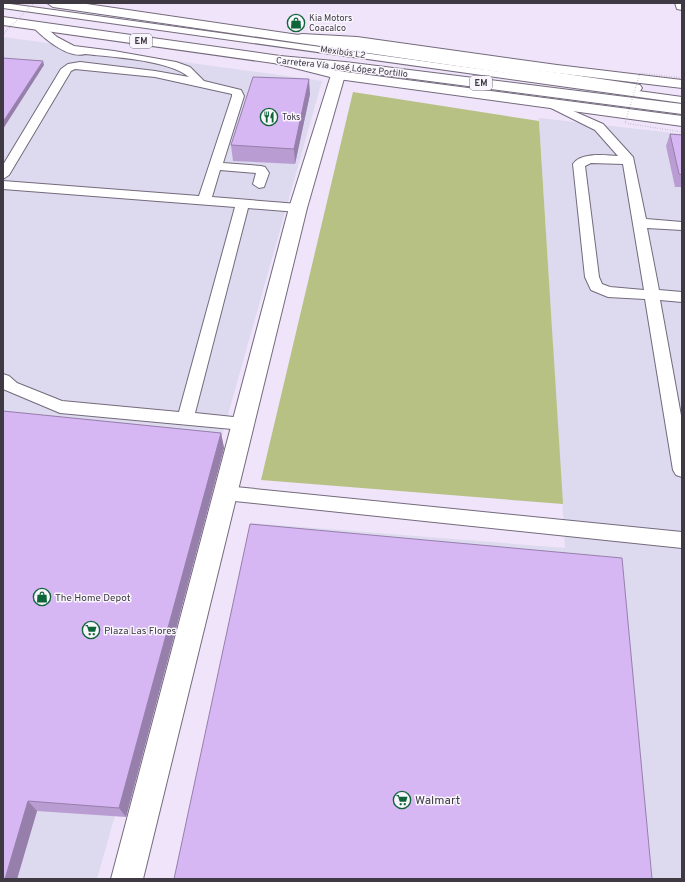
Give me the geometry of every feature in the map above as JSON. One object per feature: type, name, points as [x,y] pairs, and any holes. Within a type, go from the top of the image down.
[{"type":"main road","name":"Carretera Vía José López Portillo","points":[[53,3],[92,5],[293,38],[682,95]]},
{"type":"main road","name":"Carretera Vía José López Portillo","points":[[4,27],[39,26],[280,60],[344,66],[682,109]]},
{"type":"main road","points":[[293,38],[357,41],[556,70],[682,84]]},
{"type":"main road","points":[[280,60],[338,75],[553,105],[682,121]]},
{"type":"main road","points":[[127,879],[298,208],[338,75]]},
{"type":"lane","name":"Mexibús L2","points":[[3,5],[682,100]]},
{"type":"lane","name":"Mexibús L2","points":[[3,11],[284,52],[682,106]]},
{"type":"lane","points":[[39,26],[50,38],[69,49],[140,65],[148,68],[155,74]]},
{"type":"lane","points":[[69,49],[114,54],[172,64],[186,69],[200,82]]},
{"type":"lane","points":[[3,175],[67,69],[72,66],[80,65],[155,74],[200,82],[237,92],[238,96],[214,166],[204,201]]},
{"type":"lane","points":[[553,105],[599,127],[629,160],[682,470]]},
{"type":"lane","points":[[629,160],[593,159],[579,164],[592,276],[596,287],[608,292],[682,297]]},
{"type":"lane","points":[[214,166],[261,170],[263,173],[259,184]]},
{"type":"lane","points":[[3,185],[298,208]]},
{"type":"lane","points":[[185,420],[242,204]]},
{"type":"lane","points":[[640,223],[682,226]]},
{"type":"lane","points":[[3,380],[11,387],[60,407],[185,420],[243,424]]},
{"type":"lane","points":[[225,493],[682,540]]},
{"type":"path","points":[[4,27],[34,3]]},
{"type":"path","points":[[682,78],[640,73],[625,123],[682,132]]},
{"type":"shaded area","points":[[3,37],[322,81],[97,879],[3,879]]},
{"type":"shaded area","points":[[539,118],[682,134],[682,879],[177,879],[252,523],[565,548]]},
{"type":"green space","points":[[353,92],[539,121],[563,504],[261,480]]},
{"type":"building","points":[[3,58],[43,61],[3,122]]},
{"type":"building","points":[[253,77],[309,79],[294,149],[231,145]]},
{"type":"building","points":[[670,134],[682,135],[682,175],[679,174]]},
{"type":"building","name":"Plaza Las Flores","points":[[3,411],[221,433],[119,808],[28,801],[5,879],[3,879]]},
{"type":"building","points":[[250,524],[622,558],[652,879],[174,879]]},
{"type":"place","name":"Kia Motors Coacalco","points":[[296,23]]},
{"type":"place","name":"Toks","points":[[269,117]]},
{"type":"place","name":"The Home Depot","points":[[42,597]]},
{"type":"place","name":"Plaza Las Flores","points":[[91,630]]},
{"type":"place","name":"Walmart","points":[[402,800]]}]
